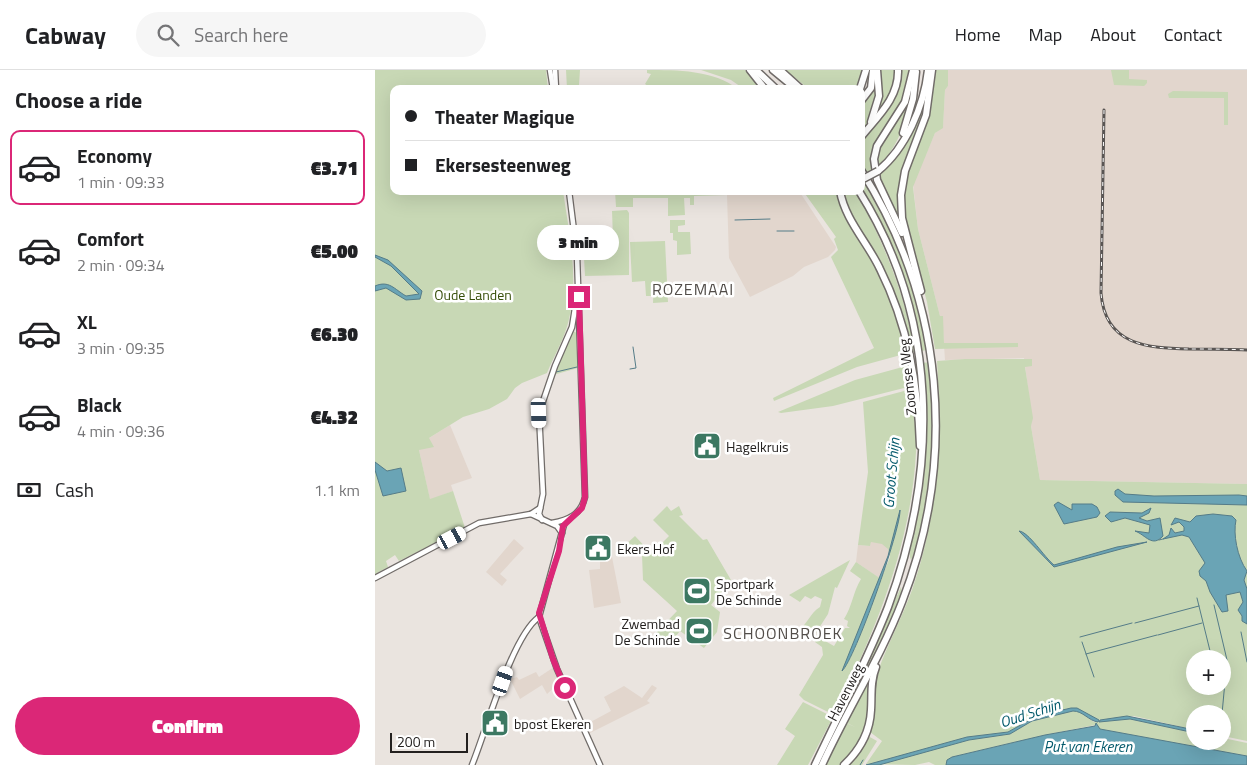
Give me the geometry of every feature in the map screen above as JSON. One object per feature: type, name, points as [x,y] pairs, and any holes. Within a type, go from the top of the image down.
[{"type":"highway","points":[[750,70],[762,85]]},
{"type":"highway","points":[[756,70],[772,85]]},
{"type":"highway","points":[[773,70],[795,85]]},
{"type":"highway","points":[[780,70],[796,85]]},
{"type":"highway","points":[[862,85],[866,70]]},
{"type":"highway","points":[[865,96],[871,88],[873,70]]},
{"type":"highway","points":[[865,130],[878,102],[877,70]]},
{"type":"highway","points":[[865,132],[891,99],[896,87],[898,70]]},
{"type":"highway","points":[[886,163],[905,129],[913,99],[914,70]]},
{"type":"highway","points":[[913,262],[896,218],[877,180],[873,164],[877,146],[905,102],[914,70]]},
{"type":"highway","points":[[865,178],[878,171],[898,149],[912,123],[922,98],[928,70]]},
{"type":"highway","points":[[931,344],[927,317],[902,218],[901,195],[905,171],[929,107],[932,70]]},
{"type":"highway","name":"Zoomse Weg","points":[[865,177],[897,236],[916,287],[931,344],[936,410],[933,477],[919,550],[903,601],[890,629]]},
{"type":"highway","points":[[841,195],[881,270],[894,300],[910,350],[919,418],[917,500]]},
{"type":"highway","name":"Zoomse Weg","points":[[814,765],[867,657],[888,605],[907,546],[917,500],[924,449],[924,417],[918,348],[906,296],[885,241],[861,195]]},
{"type":"highway","points":[[844,765],[857,751],[866,733],[871,715],[873,673],[890,629]]},
{"type":"highway","name":"Havenweg","points":[[822,765],[890,629]]},
{"type":"main road","points":[[550,70],[554,85]]},
{"type":"main road","points":[[555,70],[555,85]]},
{"type":"main road","points":[[552,523],[565,521],[582,508],[585,497],[579,297],[576,242],[570,195]]},
{"type":"main road","points":[[542,520],[539,515],[543,494],[539,413],[555,366],[572,327],[579,297]]},
{"type":"main road","points":[[375,578],[479,523],[531,514],[540,507]]},
{"type":"main road","points":[[531,514],[557,526],[562,533]]},
{"type":"main road","points":[[565,521],[559,551],[539,617],[555,664],[586,738],[600,765]]},
{"type":"main road","points":[[472,765],[508,664],[531,623],[539,617]]},
{"type":"shaded area","points":[[948,70],[1247,70],[1247,484],[1040,480],[1031,426],[1032,418],[1024,358],[945,360],[942,316],[940,316],[918,229],[913,184],[935,133],[943,127]]},
{"type":"shaded area","points":[[727,195],[802,195],[836,247],[828,257],[804,267],[793,276],[750,297],[729,258]]},
{"type":"shaded area","points":[[450,425],[472,478],[451,485],[453,491],[430,500],[419,450],[426,440]]},
{"type":"shaded area","points":[[514,539],[524,548],[500,574],[507,580],[502,586],[486,572]]},
{"type":"shaded area","points":[[871,540],[892,544],[879,578],[856,562],[858,545],[870,546]]},
{"type":"shaded area","points":[[600,556],[612,557],[621,603],[594,608],[589,570],[600,569]]},
{"type":"shaded area","points":[[554,667],[560,682],[547,694],[542,685],[520,699],[511,681],[507,680],[517,677],[519,680],[536,672],[539,677]]},
{"type":"shaded area","points":[[652,685],[657,688],[647,701],[650,703],[588,734],[585,725],[611,711],[604,697],[624,686],[642,698]]},
{"type":"green space","name":"Oude Landen","points":[[375,70],[546,70],[548,85],[390,85],[390,195],[564,195],[572,255],[573,287],[567,326],[547,373],[522,383],[515,388],[507,399],[489,409],[463,417],[429,438],[434,447],[419,450],[430,499],[453,491],[465,528],[399,561],[395,555],[386,561],[388,567],[375,574]]},
{"type":"green space","points":[[566,70],[580,70],[579,85],[567,85]]},
{"type":"green space","points":[[647,70],[695,72],[718,78],[731,85],[646,85],[645,84],[651,74],[647,73]]},
{"type":"green space","points":[[701,70],[745,70],[758,85],[738,85],[731,80]]},
{"type":"green space","points":[[785,70],[862,70],[857,85],[804,85]]},
{"type":"green space","points":[[879,70],[896,70],[891,94],[876,114]]},
{"type":"green space","points":[[899,70],[912,70],[906,94],[879,139],[873,171],[867,174],[865,171],[865,136],[882,115]]},
{"type":"green space","points":[[934,70],[948,70],[943,128],[935,133],[913,187],[918,229],[940,316],[943,316],[944,343],[1018,343],[1018,347],[935,349],[927,302],[905,221],[903,198],[906,175],[930,111]]},
{"type":"green space","points":[[1111,70],[1129,70],[1129,79],[1147,80],[1147,83],[1144,86],[1114,85]]},
{"type":"green space","points":[[876,77],[874,106],[865,126],[865,101],[872,93]]},
{"type":"green space","points":[[912,90],[901,132],[891,152],[876,169],[877,158],[885,138]]},
{"type":"green space","points":[[1173,91],[1228,92],[1228,125],[1224,125],[1224,98],[1169,98],[1168,94]]},
{"type":"green space","points":[[926,92],[928,101],[904,169],[903,228],[878,175],[890,164]]},
{"type":"green space","points":[[865,181],[888,221],[909,272],[928,350],[920,351],[907,295],[863,195],[865,195]]},
{"type":"green space","points":[[615,195],[727,195],[694,196],[694,205],[690,205],[690,198],[684,198],[685,215],[668,216],[668,198],[633,198],[633,207],[616,207]]},
{"type":"green space","points":[[806,195],[840,195],[890,297],[908,353],[857,367],[774,401],[773,398],[874,348],[831,257],[838,250],[834,239],[836,237]]},
{"type":"green space","points":[[845,195],[858,195],[876,230],[899,289],[915,352],[913,352],[889,279],[860,232]]},
{"type":"green space","points":[[627,210],[629,213],[629,275],[585,276],[583,239],[613,238],[612,211]]},
{"type":"green space","points":[[670,220],[685,220],[685,225],[678,226],[678,232],[690,232],[691,254],[677,255],[677,241],[673,240],[673,233],[670,233]]},
{"type":"green space","points":[[665,241],[668,302],[653,303],[654,281],[652,281],[653,296],[646,296],[645,281],[632,282],[630,242]]},
{"type":"green space","points":[[572,330],[578,334],[578,368],[553,375]]},
{"type":"green space","points":[[1032,359],[1032,366],[1025,367],[1033,418],[1031,426],[1040,480],[1247,484],[1247,741],[1231,738],[1231,705],[1186,705],[1186,728],[1134,716],[1099,720],[1074,708],[1038,716],[1008,732],[967,737],[876,763],[969,740],[1010,734],[1032,721],[1077,710],[1094,722],[1130,719],[1186,731],[1186,745],[1122,734],[1100,729],[1095,725],[952,757],[946,765],[935,765],[929,762],[915,765],[866,764],[882,741],[870,732],[878,671],[912,590],[928,534],[936,477],[939,419],[937,361]]},
{"type":"green space","points":[[930,362],[932,401],[931,458],[921,527],[911,560],[911,541],[919,504],[923,469],[922,363]]},
{"type":"green space","points":[[910,365],[915,408],[916,452],[913,487],[907,521],[889,588],[877,620],[834,715],[804,700],[799,695],[823,655],[822,647],[815,642],[818,637],[834,646],[845,628],[850,628],[847,626],[848,621],[844,619],[861,579],[850,571],[856,562],[881,579],[890,557],[888,549],[882,544],[871,542],[870,546],[858,545],[868,472],[863,402],[904,391],[904,388],[833,406],[778,412],[855,380]]},
{"type":"green space","points":[[667,506],[671,511],[679,506],[683,515],[679,516],[703,540],[707,539],[731,580],[711,605],[720,612],[717,632],[704,648],[680,631],[675,637],[672,635],[666,643],[655,634],[677,611],[643,580],[642,555],[617,556],[619,552],[625,551],[623,547],[635,536],[649,551],[655,550],[669,536],[653,520]]},
{"type":"green space","points":[[850,560],[837,588],[835,587],[828,614],[812,639],[798,631],[820,607],[822,599],[815,596],[811,599],[805,596],[800,602],[789,595]]},
{"type":"green space","points":[[901,587],[900,598],[887,632],[842,720],[840,719]]},
{"type":"green space","points":[[872,673],[869,714],[862,740],[842,765],[825,765],[846,723],[855,727],[847,723]]},
{"type":"green space","points":[[803,702],[833,717],[808,765],[777,765],[795,736],[785,729]]},
{"type":"green space","points":[[868,736],[877,741],[862,765],[849,765]]},
{"type":"green space","points":[[1231,740],[1247,743],[1247,756],[1213,750],[1231,750]]},
{"type":"water","points":[[375,255],[388,260],[422,291],[420,299],[406,300],[386,288],[375,291],[375,286],[384,284],[391,286],[406,296],[419,294],[391,266],[375,257]]},
{"type":"water","points":[[375,462],[387,471],[401,468],[406,491],[383,496],[375,470]]},
{"type":"water","points":[[1118,489],[1125,494],[1154,496],[1239,495],[1247,496],[1247,505],[1123,502],[1115,495],[1115,491]]},
{"type":"water","points":[[1058,502],[1072,510],[1072,504],[1092,504],[1097,507],[1100,513],[1097,517],[1064,524],[1054,505]]},
{"type":"water","points":[[1151,508],[1149,513],[1139,518],[1147,521],[1160,518],[1163,536],[1156,541],[1149,540],[1135,531],[1149,533],[1150,525],[1125,518],[1111,522],[1105,516],[1110,512],[1142,513]]},
{"type":"water","points":[[900,510],[886,566],[857,643],[842,671],[888,556]]},
{"type":"water","points":[[1213,514],[1232,516],[1236,520],[1237,546],[1247,571],[1244,580],[1247,589],[1247,624],[1242,621],[1242,616],[1238,610],[1243,602],[1240,592],[1226,595],[1228,611],[1222,612],[1206,581],[1200,576],[1199,571],[1205,563],[1189,537],[1182,535],[1163,539],[1169,535],[1171,528],[1175,533],[1184,531],[1184,527],[1179,522],[1171,525],[1175,518],[1190,522],[1196,516]]},
{"type":"water","points":[[1019,531],[1032,540],[1054,565],[1117,547],[1147,542],[1054,567]]},
{"type":"water","points":[[1077,708],[1099,720],[1098,722],[1095,721],[1077,711],[1073,711],[1032,721],[1010,734],[969,740],[879,765],[866,765],[967,737],[1008,732],[1037,716]]},
{"type":"water","points":[[1127,716],[1186,728],[1186,731],[1130,719],[1099,722],[1100,720]]},
{"type":"water","name":"Put van Ekeren","points":[[1096,723],[1100,729],[1186,745],[1186,750],[1214,750],[1247,756],[1247,765],[946,765],[947,760],[952,757],[1045,735],[1095,726]]},
{"type":"waterway","points":[[735,220],[770,219]]},
{"type":"waterway","points":[[777,231],[794,231]]},
{"type":"waterway","points":[[630,369],[636,368],[633,347]]},
{"type":"waterway","points":[[556,372],[577,367]]},
{"type":"waterway","points":[[1159,540],[1163,539]]},
{"type":"waterway","points":[[1197,598],[1210,650]]},
{"type":"waterway","points":[[1214,605],[1227,660],[1223,705]]},
{"type":"waterway","points":[[1135,623],[1199,606]]},
{"type":"waterway","points":[[1080,637],[1132,623]]},
{"type":"waterway","points":[[1158,635],[1202,623]]},
{"type":"waterway","points":[[1241,632],[1247,662]]},
{"type":"waterway","points":[[1086,654],[1157,635]]},
{"type":"waterway","points":[[1082,642],[1094,677]]},
{"type":"waterway","name":"Oud Schijn","points":[[860,765],[863,760]]},
{"type":"railway","points":[[1104,110],[1101,293],[1104,311],[1111,324],[1120,334],[1144,345],[1174,348],[1247,350]]},
{"type":"place","name":"Hagelkruis","points":[[707,446]]},
{"type":"place","name":"Ekers Hof","points":[[598,548]]},
{"type":"place","name":"Sportpark De Schinde","points":[[697,591]]},
{"type":"place","name":"Zwembad De Schinde","points":[[699,631]]},
{"type":"place","name":"bpost Ekeren","points":[[495,723]]},
{"type":"district","name":"ROZEMAAI","points":[[693,289]]},
{"type":"district","name":"SCHOONBROEK","points":[[783,633]]},
{"type":"route","points":[[565,688],[539,617],[559,551],[563,526],[565,521],[582,508],[585,497],[579,297]]},
{"type":"water label","name":"Groot Schijn","points":[[891,473]]}]
